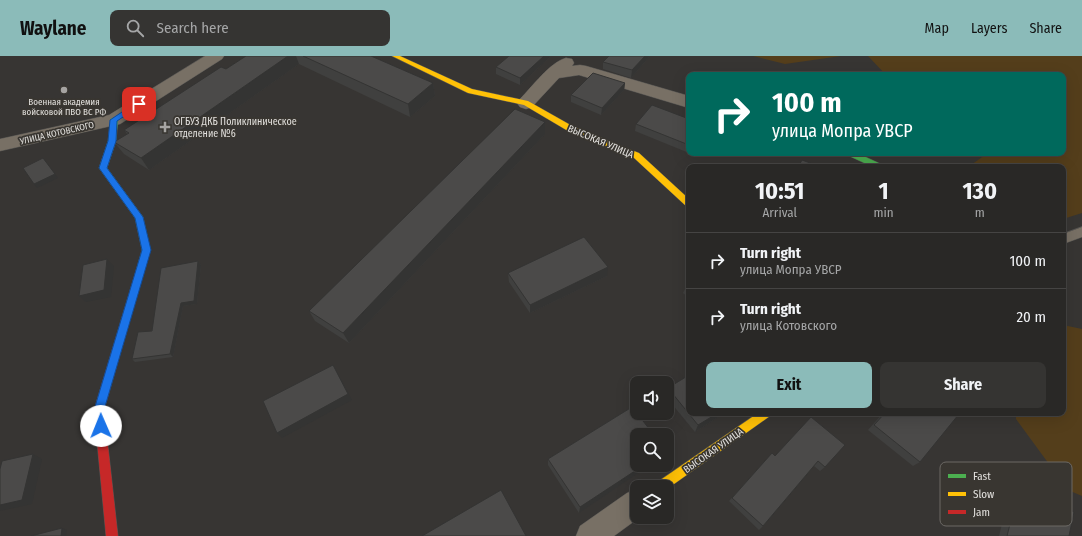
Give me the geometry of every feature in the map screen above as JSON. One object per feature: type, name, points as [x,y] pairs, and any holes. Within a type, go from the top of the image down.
[{"type":"street","name":"УЛИЦА КОТОВСКОГО","points":[[0,145],[114,120],[216,56]]},
{"type":"street","name":"ВЫСОКАЯ УЛИЦА","points":[[395,56],[470,91],[526,103],[571,129],[636,155],[686,201]]},
{"type":"street","points":[[526,103],[554,73],[575,56]]},
{"type":"street","points":[[554,73],[580,70],[686,101]]},
{"type":"street","points":[[112,536],[99,410],[146,250],[139,217],[103,168],[112,141],[114,120]]},
{"type":"street","points":[[856,156],[874,164]]},
{"type":"street","name":"ВЫСОКАЯ УЛИЦА","points":[[670,480],[762,416]]},
{"type":"street","points":[[590,536],[630,508]]},
{"type":"lane","points":[[1066,238],[1082,232]]},
{"type":"shaded area","points":[[753,56],[841,56],[785,64]]},
{"type":"shaded area","points":[[868,56],[1082,56],[1082,213],[1066,218],[1066,164],[972,164],[984,156],[1066,156],[1066,72],[883,72]]},
{"type":"shaded area","points":[[1066,326],[1082,329],[1082,496],[1072,492],[1072,462],[1047,462],[1016,419],[1016,416],[1066,416]]},
{"type":"building","points":[[246,56],[288,56],[141,158],[114,142],[129,133],[124,130],[221,67],[226,69]]},
{"type":"building","points":[[303,56],[371,56],[433,83],[408,104]]},
{"type":"building","points":[[509,56],[544,56],[520,78],[496,67]]},
{"type":"building","points":[[609,56],[645,56],[632,70],[603,62]]},
{"type":"building","points":[[593,73],[625,83],[602,108],[571,95]]},
{"type":"building","points":[[652,105],[686,118],[686,144],[636,124]]},
{"type":"building","points":[[515,109],[545,122],[343,333],[309,311]]},
{"type":"building","points":[[43,158],[55,174],[34,184],[23,168]]},
{"type":"building","points":[[802,160],[813,164],[800,164]]},
{"type":"building","points":[[584,237],[608,267],[530,305],[508,273]]},
{"type":"building","points":[[107,259],[104,290],[79,296],[83,265]]},
{"type":"building","points":[[198,261],[194,301],[181,303],[170,354],[132,359],[138,332],[152,331],[161,268]]},
{"type":"building","points":[[333,365],[348,394],[277,433],[263,401]]},
{"type":"building","points":[[686,377],[686,410],[674,395],[674,384]]},
{"type":"building","points":[[630,408],[630,420],[642,420],[648,428],[630,428],[630,472],[633,472],[580,507],[548,459]]},
{"type":"building","points":[[691,416],[713,416],[698,425]]},
{"type":"building","points":[[882,416],[957,416],[920,462],[874,425]]},
{"type":"building","points":[[811,417],[845,445],[825,467],[818,461],[763,526],[732,498],[772,453],[775,456]]},
{"type":"building","points":[[33,454],[22,500],[0,505],[0,469],[2,461]]},
{"type":"building","points":[[501,490],[526,536],[422,536]]},
{"type":"building","points":[[1072,511],[1074,512],[1072,522]]},
{"type":"building","points":[[1010,526],[1071,526],[1069,536],[1007,536]]},
{"type":"building","points":[[62,528],[61,536],[31,536]]},
{"type":"traffic: fast","points":[[114,120],[112,141],[103,168],[139,217],[146,250],[139,274]]},
{"type":"traffic: fast","points":[[856,156],[874,164]]},
{"type":"traffic: slow","points":[[395,56],[470,91],[526,103],[571,129],[636,155],[686,201]]},
{"type":"traffic: slow","points":[[670,480],[762,416]]},
{"type":"traffic: jam","points":[[112,536],[99,410],[139,274]]},
{"type":"place","name":"Военная академия войсковой ПВО ВС РФ","points":[[64,90]]},
{"type":"place","name":"ОГБУЗ ДКБ Поликлиническое отделение №6","points":[[165,127]]},
{"type":"route","points":[[101,426],[99,410],[146,250],[139,217],[103,168],[112,141],[114,120],[139,104]]}]
